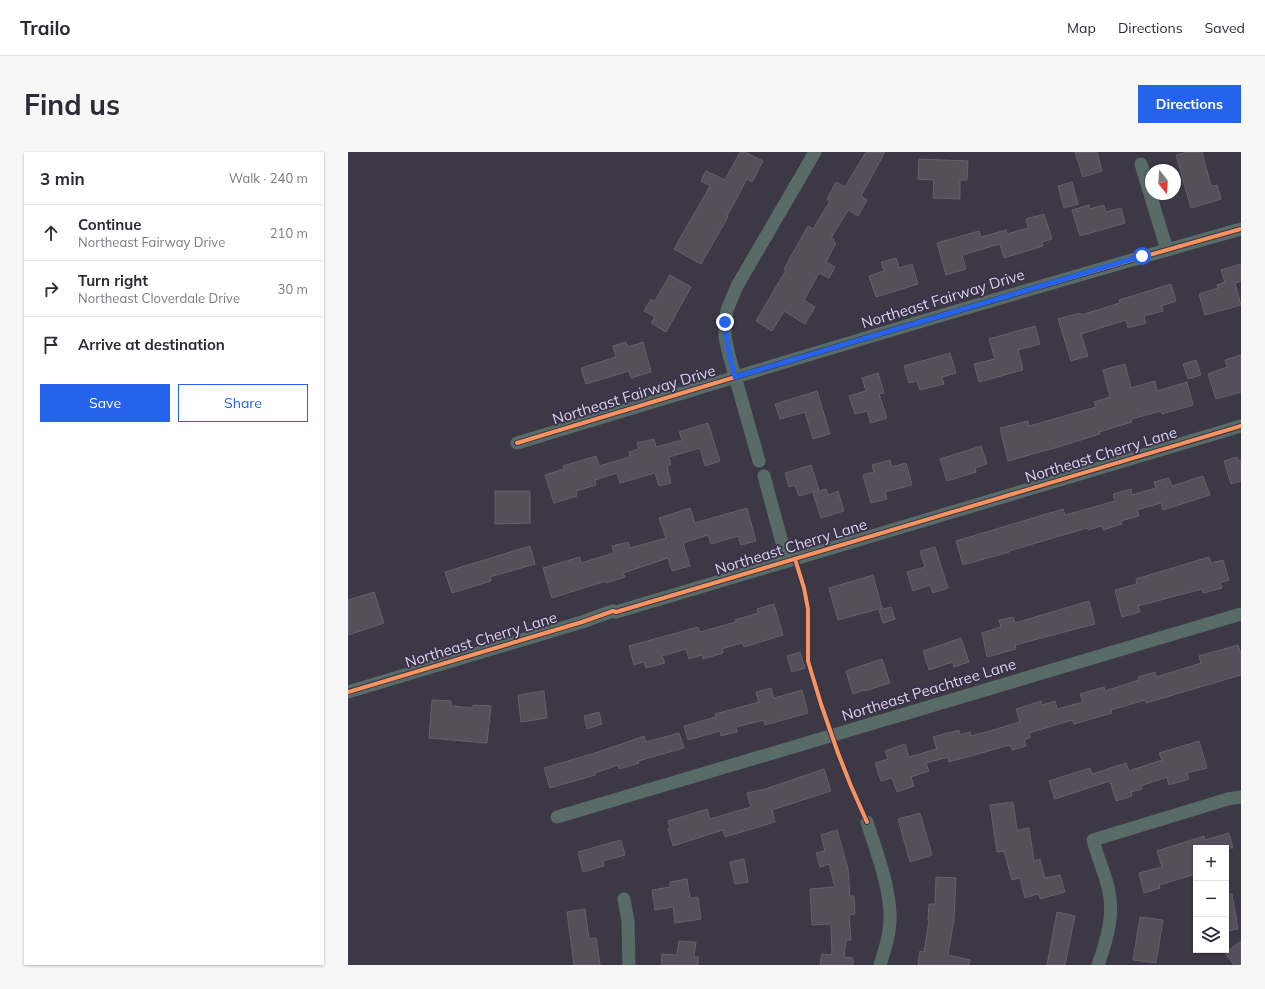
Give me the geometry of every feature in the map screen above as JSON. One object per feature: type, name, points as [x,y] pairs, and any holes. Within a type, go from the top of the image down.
[{"type":"street","points":[[759,461],[729,355],[725,322],[727,310],[737,286],[815,152]]},
{"type":"street","points":[[1141,164],[1167,250]]},
{"type":"street","name":"Northeast Fairway Drive","points":[[517,443],[735,377],[1241,229]]},
{"type":"street","name":"Northeast Cherry Lane","points":[[348,692],[582,622],[613,611],[616,612],[1241,426]]},
{"type":"street","points":[[764,476],[787,561]]},
{"type":"street","name":"Northeast Peachtree Lane","points":[[557,817],[1241,614]]},
{"type":"street","points":[[1098,965],[1106,943],[1111,904],[1108,887],[1093,840],[1241,797]]},
{"type":"street","points":[[867,822],[886,884],[890,910],[889,932],[880,965]]},
{"type":"street","points":[[624,899],[628,921],[628,965]]},
{"type":"building","points":[[740,152],[745,152],[763,161],[752,182],[747,179],[727,216],[728,217],[701,264],[674,249],[710,186],[701,181],[706,171],[725,180]]},
{"type":"building","points":[[866,152],[885,152],[861,196],[867,200],[858,216],[848,210],[831,238],[834,239],[833,241],[836,243],[826,262],[835,267],[829,278],[819,273],[804,300],[815,307],[805,324],[784,311],[772,331],[756,321],[786,270],[784,269],[808,226],[813,229],[830,201],[827,199],[836,182],[845,187]]},
{"type":"building","points":[[1075,152],[1097,152],[1102,171],[1083,177]]},
{"type":"building","points":[[1188,152],[1202,152],[1211,186],[1217,185],[1221,199],[1191,208],[1181,173],[1181,164],[1179,164],[1176,155]]},
{"type":"building","points":[[919,159],[968,161],[967,180],[960,180],[960,199],[933,198],[934,180],[918,179]]},
{"type":"building","points":[[1072,182],[1078,204],[1064,208],[1058,186]]},
{"type":"building","points":[[1089,205],[1090,209],[1104,205],[1106,212],[1121,208],[1125,223],[1080,236],[1072,210]]},
{"type":"building","points":[[1044,214],[1052,239],[1042,242],[1043,246],[1004,258],[1000,244],[962,255],[966,269],[946,275],[937,243],[979,231],[981,237],[1006,230],[1007,234],[1028,228],[1026,219]]},
{"type":"building","points":[[896,258],[899,268],[912,264],[918,284],[876,297],[869,276],[884,271],[881,262]]},
{"type":"building","points":[[1241,264],[1241,281],[1235,283],[1241,305],[1205,315],[1199,294],[1218,288],[1217,285],[1225,282],[1221,270]]},
{"type":"building","points":[[670,275],[691,287],[666,332],[651,323],[655,317],[644,311],[651,299],[654,302]]},
{"type":"building","points":[[1171,284],[1176,301],[1161,306],[1163,311],[1144,316],[1146,323],[1128,328],[1126,320],[1081,334],[1088,356],[1071,361],[1058,319],[1080,313],[1081,315],[1120,303],[1119,300]]},
{"type":"building","points":[[1035,326],[1040,344],[1018,350],[1023,370],[979,382],[974,364],[995,359],[989,339]]},
{"type":"building","points":[[626,342],[628,347],[643,342],[651,372],[631,378],[629,371],[586,384],[581,368],[616,357],[613,346]]},
{"type":"building","points":[[950,353],[956,373],[942,377],[944,384],[920,390],[917,381],[909,383],[904,366]]},
{"type":"building","points":[[1241,355],[1241,392],[1216,399],[1208,374],[1227,367],[1225,360]]},
{"type":"building","points":[[1196,360],[1201,375],[1188,379],[1183,364]]},
{"type":"building","points":[[1125,364],[1131,388],[1155,381],[1157,391],[1187,382],[1193,405],[1162,414],[1161,411],[1131,419],[1132,422],[1099,432],[1100,434],[1008,461],[1000,428],[1028,421],[1029,426],[1096,407],[1094,402],[1110,397],[1103,370]]},
{"type":"building","points":[[878,373],[884,393],[879,394],[887,418],[871,423],[867,411],[855,414],[849,396],[866,391],[862,378]]},
{"type":"building","points":[[817,391],[830,434],[813,439],[805,412],[780,419],[775,404]]},
{"type":"building","points":[[708,423],[720,461],[705,466],[700,448],[669,457],[671,465],[667,466],[671,483],[659,486],[655,473],[620,483],[617,473],[595,480],[596,485],[576,491],[577,496],[554,503],[545,475],[564,469],[563,466],[596,456],[599,466],[630,457],[629,452],[639,449],[637,443],[654,439],[656,447],[682,440],[679,432]]},
{"type":"building","points":[[981,446],[987,464],[975,468],[976,472],[947,481],[940,459]]},
{"type":"building","points":[[1237,457],[1238,461],[1241,460],[1241,481],[1231,484],[1224,461]]},
{"type":"building","points":[[890,460],[892,467],[906,463],[912,485],[885,492],[887,499],[871,503],[863,475],[874,472],[872,465]]},
{"type":"building","points":[[811,465],[819,490],[799,496],[795,485],[789,487],[785,473]]},
{"type":"building","points":[[1203,476],[1210,495],[1163,510],[1161,503],[1137,510],[1139,516],[1121,521],[1122,524],[1103,530],[1102,526],[1088,530],[1087,528],[963,565],[956,541],[1063,509],[1065,515],[1115,501],[1113,494],[1131,489],[1132,495],[1156,488],[1154,482],[1169,478],[1172,486]]},
{"type":"building","points":[[826,489],[828,495],[838,491],[844,511],[821,518],[813,493]]},
{"type":"building","points":[[495,491],[530,491],[530,523],[495,524]]},
{"type":"building","points":[[690,508],[695,523],[747,508],[756,541],[741,545],[738,536],[711,544],[708,535],[683,543],[690,566],[672,571],[668,558],[623,573],[625,577],[606,583],[606,581],[552,598],[543,568],[580,557],[581,563],[614,553],[612,546],[628,542],[630,548],[666,538],[659,518]]},
{"type":"building","points":[[530,546],[535,564],[490,577],[491,581],[452,593],[445,572]]},
{"type":"building","points":[[935,547],[948,588],[933,593],[930,585],[913,591],[907,572],[925,567],[920,551]]},
{"type":"building","points":[[1209,557],[1211,563],[1223,560],[1229,580],[1220,583],[1222,588],[1203,593],[1202,589],[1138,606],[1140,612],[1122,617],[1115,590],[1137,584],[1136,579]]},
{"type":"building","points":[[873,575],[882,608],[838,620],[829,588]]},
{"type":"building","points":[[374,592],[384,623],[348,635],[348,600]]},
{"type":"building","points":[[1089,601],[1095,624],[1015,645],[1016,649],[987,657],[982,633],[1001,627],[999,620],[1013,617],[1015,623]]},
{"type":"building","points":[[774,604],[783,635],[744,647],[742,643],[722,649],[723,653],[703,659],[702,655],[689,659],[686,649],[662,656],[665,663],[646,668],[644,662],[634,665],[629,646],[698,627],[700,632],[736,622],[735,620],[758,613],[757,609]]},
{"type":"building","points":[[891,607],[895,619],[883,623],[879,610]]},
{"type":"building","points":[[961,638],[969,662],[954,667],[953,662],[929,670],[923,651]]},
{"type":"building","points":[[1238,645],[1241,654],[1241,675],[1146,703],[1145,700],[1111,710],[1112,713],[1074,724],[1072,720],[1029,733],[1030,738],[1024,740],[1026,746],[1012,750],[1010,745],[949,762],[948,757],[926,763],[929,771],[911,777],[914,786],[897,792],[892,778],[881,781],[875,763],[888,759],[885,751],[905,744],[909,757],[937,749],[933,737],[959,730],[960,735],[970,732],[971,736],[1020,722],[1016,709],[1041,701],[1042,705],[1055,701],[1057,709],[1083,702],[1080,694],[1104,687],[1105,691],[1139,680],[1138,677],[1155,672],[1156,677],[1201,663],[1199,656]]},
{"type":"building","points":[[800,652],[805,668],[792,672],[787,656]]},
{"type":"building","points":[[882,659],[890,683],[853,694],[846,671]]},
{"type":"building","points":[[771,688],[774,698],[802,690],[808,713],[765,725],[764,720],[736,727],[737,732],[721,736],[720,731],[688,740],[684,726],[716,717],[715,714],[759,702],[756,692]]},
{"type":"building","points":[[544,691],[547,718],[521,722],[518,695]]},
{"type":"building","points":[[432,700],[451,701],[451,706],[473,708],[473,705],[491,706],[487,743],[429,738]]},
{"type":"building","points":[[599,712],[602,724],[587,729],[584,716]]},
{"type":"building","points":[[679,733],[684,748],[638,761],[639,763],[619,769],[618,765],[595,773],[595,775],[550,788],[544,768],[598,752],[644,736],[646,742]]},
{"type":"building","points":[[1199,741],[1207,768],[1187,773],[1189,779],[1169,785],[1167,777],[1141,786],[1142,789],[1131,792],[1132,796],[1116,801],[1110,781],[1055,799],[1049,781],[1090,768],[1092,774],[1126,763],[1129,771],[1162,760],[1159,753]]},
{"type":"building","points":[[824,769],[831,791],[772,810],[775,822],[725,837],[723,830],[673,846],[668,829],[670,828],[668,821],[707,809],[710,819],[751,807],[747,793],[765,789]]},
{"type":"building","points":[[1013,802],[1017,830],[1029,828],[1034,861],[1040,859],[1045,878],[1060,875],[1065,892],[1040,899],[1038,894],[1025,898],[1020,878],[1012,880],[1004,851],[997,852],[990,805]]},
{"type":"building","points":[[920,813],[932,855],[910,862],[898,819]]},
{"type":"building","points":[[837,830],[848,869],[850,896],[854,896],[855,914],[849,915],[851,940],[846,940],[844,957],[853,958],[853,965],[820,965],[822,954],[832,955],[831,924],[812,925],[810,889],[835,887],[829,864],[820,867],[816,853],[825,851],[821,835]]},
{"type":"building","points":[[1229,833],[1233,848],[1229,848],[1229,845],[1193,845],[1193,875],[1159,885],[1160,888],[1144,893],[1139,873],[1162,867],[1157,851],[1204,836],[1205,840]]},
{"type":"building","points":[[621,840],[625,855],[603,861],[604,866],[583,872],[578,852]]},
{"type":"building","points":[[744,859],[748,882],[735,884],[730,862]]},
{"type":"building","points":[[936,877],[956,878],[954,919],[948,955],[970,960],[969,965],[918,965],[920,951],[924,952],[929,921],[929,904],[935,904]]},
{"type":"building","points":[[687,879],[690,898],[698,897],[701,919],[675,923],[673,907],[655,910],[652,890],[670,887],[670,882]]},
{"type":"building","points":[[1229,894],[1232,894],[1238,929],[1229,930],[1229,917]]},
{"type":"building","points":[[585,909],[589,939],[596,938],[600,965],[574,965],[567,912]]},
{"type":"building","points":[[1057,912],[1075,916],[1065,965],[1047,965]]},
{"type":"building","points":[[1140,917],[1163,920],[1156,963],[1133,960]]},
{"type":"building","points":[[679,941],[696,942],[694,957],[698,957],[698,965],[661,965],[662,954],[677,955]]},
{"type":"building","points":[[1241,941],[1241,965],[1234,965],[1225,953],[1229,953],[1229,950]]},
{"type":"cycle path","points":[[517,443],[969,307],[1241,229]]},
{"type":"cycle path","points":[[348,692],[582,622],[613,611],[616,612],[1241,426]]},
{"type":"cycle path","points":[[795,559],[804,588],[808,609],[808,661],[838,753],[867,822]]},
{"type":"route","points":[[725,322],[729,355],[735,377],[1142,256]]}]
